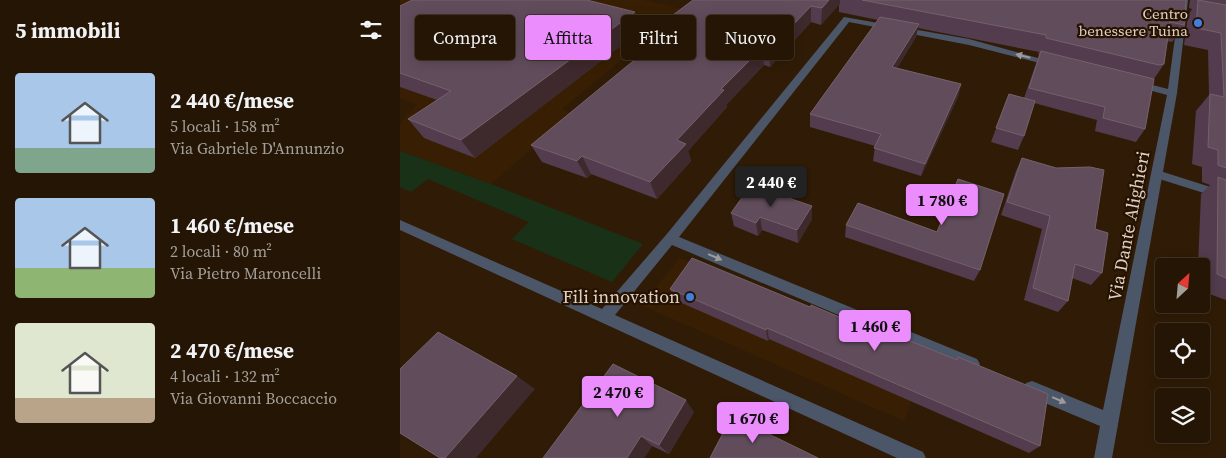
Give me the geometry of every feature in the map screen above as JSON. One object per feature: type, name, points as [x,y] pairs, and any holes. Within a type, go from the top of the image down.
[{"type":"street","name":"Via Dante Alighieri","points":[[1103,458],[1172,93],[1185,8]]},
{"type":"street","points":[[604,317],[670,239],[847,19],[969,42],[1066,66]]},
{"type":"street","points":[[1124,81],[1172,93]]},
{"type":"street","points":[[1156,174],[1226,196]]},
{"type":"street","points":[[400,225],[917,458]]},
{"type":"street","points":[[670,239],[989,371]]},
{"type":"street","points":[[1016,383],[1109,421]]},
{"type":"shaded area","points":[[400,0],[643,0],[683,9],[676,15],[621,15],[621,60],[562,109],[572,114],[491,184],[400,151],[400,124],[417,104],[400,98]]},
{"type":"shaded area","points":[[680,258],[926,357],[904,421],[641,305]]},
{"type":"green space","points":[[400,151],[491,184],[643,244],[612,282],[512,239],[529,222],[428,179],[411,192],[400,187]]},
{"type":"building","points":[[412,0],[587,0],[635,12],[631,15],[621,15],[621,22],[611,30],[611,15],[525,15],[525,60],[570,60],[461,140],[408,119],[451,91],[400,73],[400,6]]},
{"type":"building","points":[[693,0],[829,0],[822,8],[811,6],[794,24],[794,15],[706,15],[706,60],[750,60],[721,89],[724,90],[677,140],[686,144],[650,182],[582,156],[577,161],[531,145],[634,60],[696,60],[696,15],[673,15]]},
{"type":"building","points":[[862,0],[1186,0],[1184,25],[1170,22],[1164,64],[1159,65],[1046,38],[1046,35]]},
{"type":"building","points":[[1198,0],[1226,5],[1226,168],[1218,165],[1218,150],[1208,147],[1210,94],[1224,97],[1221,33],[1196,28]]},
{"type":"building","points":[[880,17],[919,24],[892,67],[961,84],[925,164],[874,148],[881,134],[810,114]]},
{"type":"building","points":[[1041,51],[1154,79],[1145,129],[1103,118],[1105,107],[1029,88]]},
{"type":"building","points":[[1009,94],[1035,101],[1024,136],[996,128]]},
{"type":"building","points":[[1022,158],[1056,168],[1090,167],[1104,170],[1095,229],[1108,233],[1102,273],[1075,264],[1068,301],[1033,288],[1050,216],[1007,202]]},
{"type":"building","points":[[1218,177],[1226,180],[1226,278],[1217,274]]},
{"type":"building","points":[[958,179],[1004,194],[980,270],[846,225],[858,203],[937,232]]},
{"type":"building","points":[[751,185],[812,206],[797,230],[760,217],[756,223],[731,213]]},
{"type":"building","points":[[692,258],[810,307],[811,305],[849,321],[851,317],[957,360],[958,357],[1048,394],[1040,446],[767,328],[766,330],[670,289]]},
{"type":"building","points":[[438,332],[517,376],[445,458],[440,458],[400,433],[400,369]]},
{"type":"building","points":[[613,364],[686,400],[659,445],[641,436],[627,458],[543,458]]},
{"type":"building","points":[[732,416],[818,458],[710,458]]},
{"type":"place","name":"Centro benessere Tuina","points":[[1198,23]]},
{"type":"place","name":"Fili innovation","points":[[690,297]]}]
